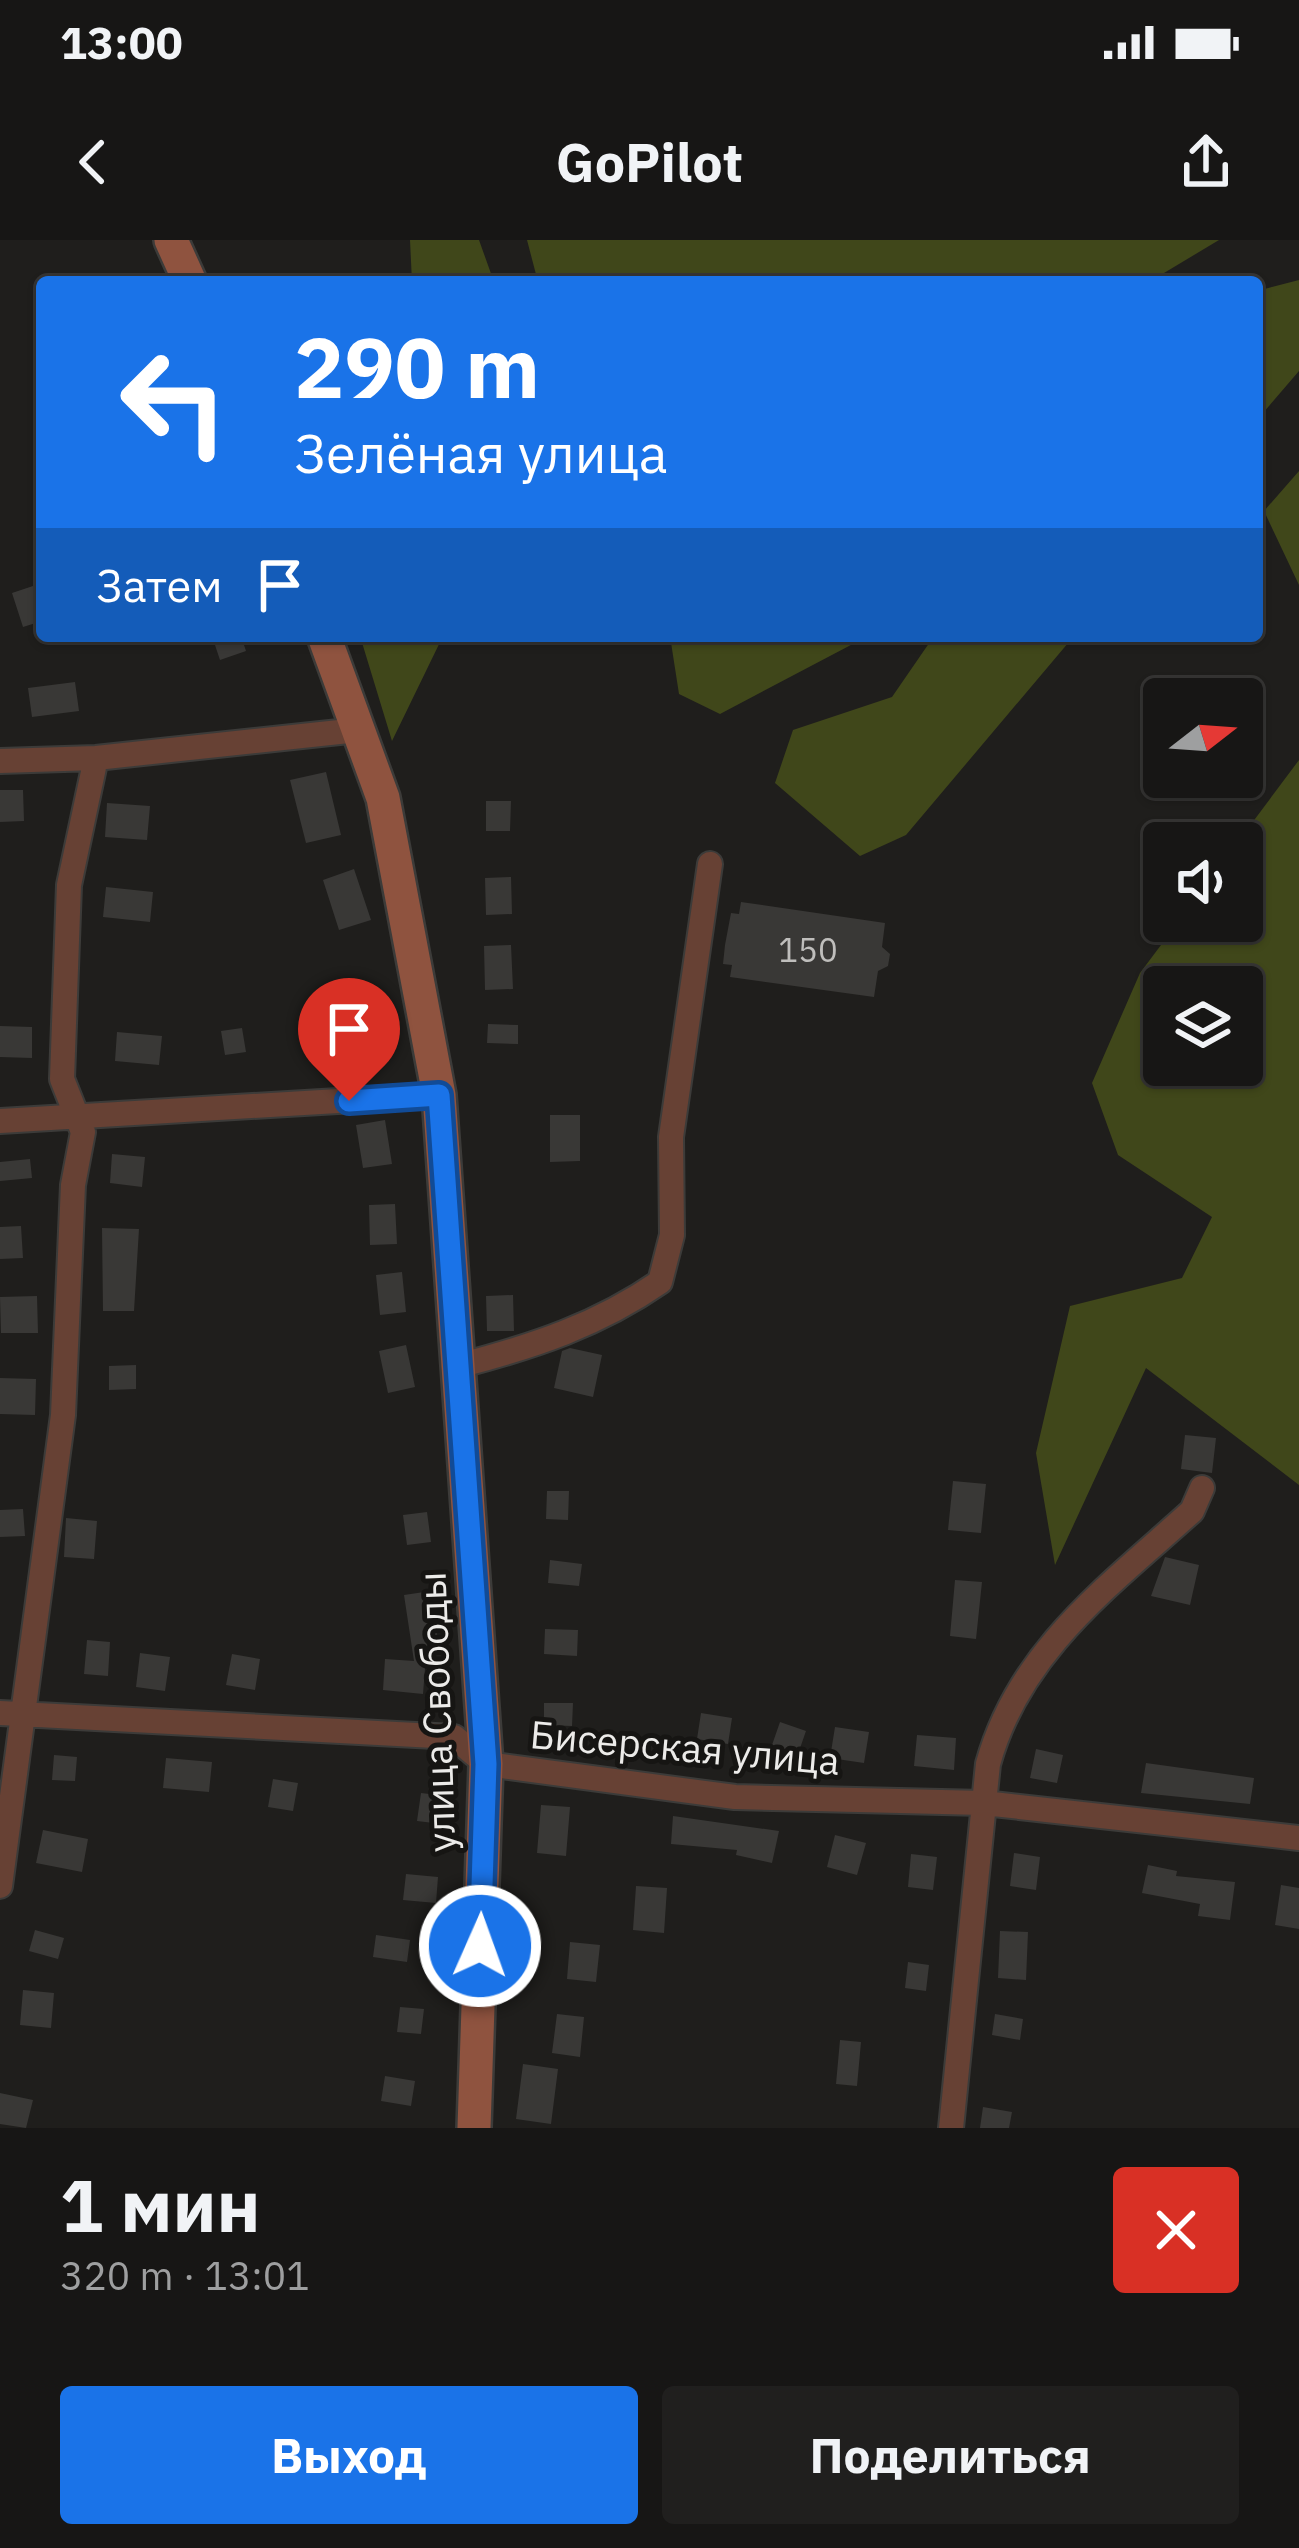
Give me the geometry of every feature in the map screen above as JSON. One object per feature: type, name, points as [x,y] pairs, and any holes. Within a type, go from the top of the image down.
[{"type":"street","points":[[171,240],[187,276]]},
{"type":"street","name":"улица Свободы","points":[[326,642],[383,798],[439,1095],[462,1365],[486,1764],[474,2128]]},
{"type":"street","points":[[0,761],[96,758],[358,730]]},
{"type":"street","points":[[0,1886],[11,1715],[63,1415],[73,1185],[82,1132],[62,1079],[62,1028],[72,860],[96,758]]},
{"type":"street","points":[[462,1365],[547,1342],[615,1313],[660,1282],[672,1235],[671,1137],[710,864]]},
{"type":"street","points":[[0,1121],[79,1120],[439,1095]]},
{"type":"street","points":[[951,2128],[984,1803],[995,1738],[1037,1659],[1057,1634],[1192,1510],[1202,1488]]},
{"type":"street","name":"Бисерская улица","points":[[11,1715],[454,1737],[486,1764],[735,1797],[984,1803],[1299,1838]]},
{"type":"green space","points":[[410,240],[479,240],[492,276],[412,276]]},
{"type":"green space","points":[[527,240],[1219,240],[1159,276],[536,276]]},
{"type":"green space","points":[[1299,280],[1299,371],[1263,413],[1263,289]]},
{"type":"green space","points":[[1299,471],[1299,585],[1264,511]]},
{"type":"green space","points":[[362,642],[440,642],[392,741]]},
{"type":"green space","points":[[671,642],[857,642],[720,714],[679,694]]},
{"type":"green space","points":[[930,642],[1069,642],[906,835],[860,856],[775,783],[793,730],[892,697]]},
{"type":"green space","points":[[1299,760],[1299,1485],[1146,1368],[1055,1565],[1036,1453],[1070,1306],[1182,1278],[1212,1217],[1118,1155],[1092,1083],[1143,969],[1143,1086],[1263,1086],[1263,966],[1145,966],[1163,942],[1263,942],[1263,822],[1253,822]]},
{"type":"building","points":[[36,585],[36,623],[23,627],[12,593]]},
{"type":"building","points":[[214,642],[243,642],[246,651],[220,660]]},
{"type":"building","points":[[75,682],[79,711],[32,717],[28,688]]},
{"type":"building","points":[[326,772],[341,835],[306,843],[290,780]]},
{"type":"building","points":[[0,790],[23,790],[24,821],[0,822]]},
{"type":"building","points":[[486,801],[511,801],[510,831],[486,831]]},
{"type":"building","points":[[107,803],[150,806],[147,840],[105,837]]},
{"type":"building","points":[[354,869],[371,920],[339,930],[323,880]]},
{"type":"building","points":[[511,877],[512,914],[486,915],[485,878]]},
{"type":"building","points":[[106,887],[153,892],[150,922],[103,917]]},
{"type":"building","points":[[741,902],[885,923],[882,947],[890,954],[888,966],[878,971],[874,997],[730,977],[732,965],[723,964],[725,945],[731,913],[739,914]]},
{"type":"building","points":[[511,945],[513,989],[485,990],[484,946]]},
{"type":"building","points":[[381,1017],[383,1043],[361,1044],[359,1019]]},
{"type":"building","points":[[488,1024],[518,1025],[518,1044],[487,1043]]},
{"type":"building","points":[[0,1026],[32,1027],[32,1058],[0,1057]]},
{"type":"building","points":[[242,1028],[246,1052],[225,1055],[221,1031]]},
{"type":"building","points":[[117,1032],[162,1036],[159,1065],[115,1061]]},
{"type":"building","points":[[550,1115],[580,1115],[580,1161],[550,1162]]},
{"type":"building","points":[[385,1120],[392,1164],[363,1168],[356,1125]]},
{"type":"building","points":[[112,1154],[145,1157],[142,1187],[110,1183]]},
{"type":"building","points":[[30,1159],[32,1178],[0,1181],[0,1162]]},
{"type":"building","points":[[395,1204],[397,1244],[370,1245],[369,1205]]},
{"type":"building","points":[[21,1226],[23,1258],[0,1259],[0,1227]]},
{"type":"building","points":[[102,1228],[139,1229],[134,1311],[103,1311]]},
{"type":"building","points":[[402,1272],[406,1312],[380,1315],[376,1275]]},
{"type":"building","points":[[513,1295],[514,1331],[487,1331],[486,1296]]},
{"type":"building","points":[[37,1296],[38,1333],[1,1333],[0,1297]]},
{"type":"building","points":[[406,1345],[415,1387],[388,1393],[379,1351]]},
{"type":"building","points":[[570,1348],[602,1355],[593,1397],[554,1388],[562,1351]]},
{"type":"building","points":[[136,1365],[136,1389],[109,1390],[109,1366]]},
{"type":"building","points":[[0,1378],[36,1379],[35,1415],[0,1414]]},
{"type":"building","points":[[1185,1435],[1216,1438],[1212,1473],[1181,1469]]},
{"type":"building","points":[[953,1481],[986,1484],[981,1533],[948,1530]]},
{"type":"building","points":[[547,1491],[569,1491],[568,1520],[546,1519]]},
{"type":"building","points":[[23,1509],[25,1536],[0,1537],[0,1510]]},
{"type":"building","points":[[427,1512],[431,1542],[407,1545],[403,1515]]},
{"type":"building","points":[[66,1518],[97,1521],[94,1559],[64,1557]]},
{"type":"building","points":[[1165,1557],[1199,1565],[1190,1605],[1151,1596]]},
{"type":"building","points":[[550,1560],[582,1564],[579,1586],[548,1583]]},
{"type":"building","points":[[955,1580],[982,1582],[976,1639],[950,1636]]},
{"type":"building","points":[[431,1591],[438,1641],[427,1643],[423,1694],[383,1690],[385,1659],[414,1661],[404,1595]]},
{"type":"building","points":[[545,1629],[578,1630],[577,1656],[544,1654]]},
{"type":"building","points":[[87,1640],[110,1642],[108,1676],[84,1674]]},
{"type":"building","points":[[140,1653],[170,1657],[165,1691],[136,1687]]},
{"type":"building","points":[[232,1654],[260,1659],[255,1690],[226,1685]]},
{"type":"building","points":[[544,1703],[573,1703],[572,1726],[544,1725]]},
{"type":"building","points":[[701,1713],[732,1718],[728,1744],[697,1739]]},
{"type":"building","points":[[780,1722],[806,1731],[798,1754],[772,1745]]},
{"type":"building","points":[[835,1727],[869,1732],[864,1763],[830,1758]]},
{"type":"building","points":[[917,1735],[956,1738],[954,1770],[914,1766]]},
{"type":"building","points":[[1036,1749],[1063,1755],[1057,1783],[1030,1778]]},
{"type":"building","points":[[54,1755],[77,1757],[75,1781],[52,1780]]},
{"type":"building","points":[[166,1758],[212,1762],[209,1792],[163,1788]]},
{"type":"building","points":[[1146,1763],[1254,1778],[1250,1804],[1141,1793]]},
{"type":"building","points":[[273,1779],[298,1783],[293,1811],[268,1807]]},
{"type":"building","points":[[421,1793],[446,1796],[442,1824],[417,1821]]},
{"type":"building","points":[[541,1805],[570,1807],[566,1856],[537,1853]]},
{"type":"building","points":[[673,1816],[779,1831],[772,1863],[736,1855],[737,1850],[671,1844]]},
{"type":"building","points":[[43,1830],[88,1839],[82,1872],[36,1863]]},
{"type":"building","points":[[835,1835],[866,1843],[857,1875],[827,1867]]},
{"type":"building","points":[[1014,1853],[1040,1857],[1036,1890],[1010,1886]]},
{"type":"building","points":[[911,1854],[937,1857],[933,1890],[908,1887]]},
{"type":"building","points":[[1148,1865],[1177,1871],[1176,1876],[1235,1882],[1230,1920],[1198,1916],[1200,1904],[1142,1893]]},
{"type":"building","points":[[406,1874],[438,1877],[436,1903],[403,1900]]},
{"type":"building","points":[[1281,1885],[1299,1888],[1299,1929],[1275,1925]]},
{"type":"building","points":[[636,1886],[667,1888],[664,1933],[633,1930]]},
{"type":"building","points":[[35,1930],[64,1938],[58,1959],[29,1951]]},
{"type":"building","points":[[1000,1931],[1028,1932],[1026,1980],[998,1978]]},
{"type":"building","points":[[376,1935],[410,1940],[407,1962],[373,1957]]},
{"type":"building","points":[[570,1942],[600,1945],[596,1982],[567,1979]]},
{"type":"building","points":[[908,1962],[929,1965],[926,1991],[905,1988]]},
{"type":"building","points":[[23,1990],[54,1993],[51,2028],[20,2025]]},
{"type":"building","points":[[400,2007],[424,2009],[421,2034],[397,2032]]},
{"type":"building","points":[[557,2014],[584,2017],[580,2057],[552,2053]]},
{"type":"building","points":[[995,2014],[1023,2019],[1020,2040],[992,2035]]},
{"type":"building","points":[[840,2040],[861,2042],[857,2086],[836,2084]]},
{"type":"building","points":[[523,2064],[558,2069],[551,2124],[516,2119]]},
{"type":"building","points":[[385,2076],[415,2081],[411,2106],[381,2101]]},
{"type":"building","points":[[0,2093],[33,2100],[26,2128],[0,2124]]},
{"type":"building","points":[[983,2107],[1012,2112],[1009,2128],[980,2128]]},
{"type":"route","points":[[349,1101],[439,1095],[462,1365],[486,1764],[480,1946]]}]
